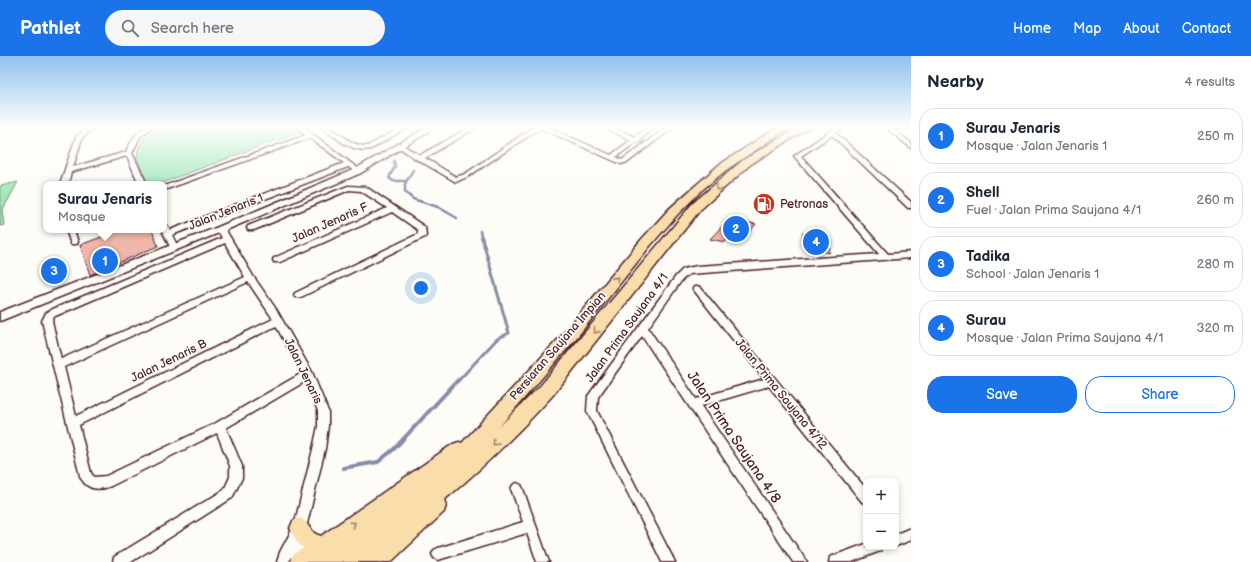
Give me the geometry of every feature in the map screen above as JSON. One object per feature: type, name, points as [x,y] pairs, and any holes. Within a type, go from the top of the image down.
[{"type":"highway","name":"Persiaran Saujana Impian","points":[[335,555],[447,470],[481,436],[560,347],[639,251],[688,197],[747,150]]},
{"type":"highway","name":"Persiaran Saujana Impian","points":[[335,555],[469,468],[522,418],[547,390],[696,207],[747,162],[768,150]]},
{"type":"highway","points":[[377,562],[452,490],[469,468]]},
{"type":"highway","points":[[300,528],[307,541],[335,555]]},
{"type":"highway","points":[[300,562],[335,555]]},
{"type":"street","points":[[65,181],[75,150]]},
{"type":"street","points":[[67,171],[129,153],[131,150]]},
{"type":"street","points":[[167,187],[273,150]]},
{"type":"street","points":[[329,150],[358,171]]},
{"type":"street","name":"Jalan Jenaris 1","points":[[0,317],[283,203],[358,171],[394,150]]},
{"type":"street","points":[[406,150],[452,178],[461,179],[505,150]]},
{"type":"street","points":[[420,159],[436,150]]},
{"type":"street","points":[[591,150],[614,160],[626,161],[641,150]]},
{"type":"street","points":[[614,160],[625,150]]},
{"type":"street","points":[[806,150],[799,154],[798,159],[885,256]]},
{"type":"street","points":[[851,150],[911,206]]},
{"type":"street","points":[[129,153],[142,181]]},
{"type":"street","points":[[167,230],[348,164]]},
{"type":"street","points":[[251,228],[348,188],[356,188],[363,189],[422,229],[422,235],[298,295]]},
{"type":"street","points":[[283,203],[291,212]]},
{"type":"street","name":"Jalan Jenaris F","points":[[277,260],[392,209]]},
{"type":"street","name":"Jalan Jenaris","points":[[221,229],[278,321],[308,375],[323,411],[323,426],[314,474],[300,528],[297,562]]},
{"type":"street","points":[[167,232],[174,247]]},
{"type":"street","points":[[71,233],[74,242]]},
{"type":"street","points":[[227,239],[56,311],[49,316],[47,320],[86,476],[92,483],[107,482],[220,426],[308,375]]},
{"type":"street","name":"Jalan Prima Saujana 4/1","points":[[669,562],[592,411],[591,399],[679,278],[686,271],[698,269],[911,255]]},
{"type":"street","points":[[58,365],[250,278]]},
{"type":"street","name":"Jalan Prima Saujana 4/12","points":[[697,289],[863,494]]},
{"type":"street","name":"Jalan Jenaris B","points":[[72,423],[278,321]]},
{"type":"street","name":"Jalan Prima Saujana 4/8","points":[[643,329],[801,562]]},
{"type":"street","points":[[694,404],[771,382]]},
{"type":"street","points":[[119,562],[228,494],[236,478],[236,466],[220,426]]},
{"type":"street","points":[[518,489],[543,562]]},
{"type":"street","points":[[438,554],[530,526]]},
{"type":"street","name":"Jalan Jenaris","points":[[283,562],[284,556],[300,528]]},
{"type":"street","points":[[899,537],[911,534]]},
{"type":"street","points":[[835,562],[868,550]]},
{"type":"green space","points":[[138,150],[251,150],[167,181],[146,181],[139,166]]},
{"type":"green space","points":[[18,182],[2,211],[4,225],[0,226],[0,186]]},
{"type":"building","points":[[729,219],[756,224],[746,236],[733,232],[725,242],[710,239]]},
{"type":"building","points":[[112,233],[153,233],[158,246],[90,275],[80,245]]},
{"type":"building","points":[[803,233],[831,241],[829,253],[801,244]]},
{"type":"waterway","points":[[394,161],[395,166],[389,178],[393,181],[406,181]]},
{"type":"waterway","points":[[413,170],[405,184],[405,192],[413,199],[438,207],[457,218]]},
{"type":"waterway","points":[[480,231],[482,239]]},
{"type":"waterway","points":[[458,381],[497,339],[509,333],[482,238]]},
{"type":"waterway","points":[[343,468],[378,462],[394,449],[458,380]]},
{"type":"place","name":"Petronas","points":[[764,204]]},
{"type":"place","name":"Shell","points":[[736,229]]},
{"type":"place","name":"Surau","points":[[816,242]]},
{"type":"place","name":"Surau Jenaris","points":[[105,261]]},
{"type":"place","name":"Tadika","points":[[54,271]]}]
